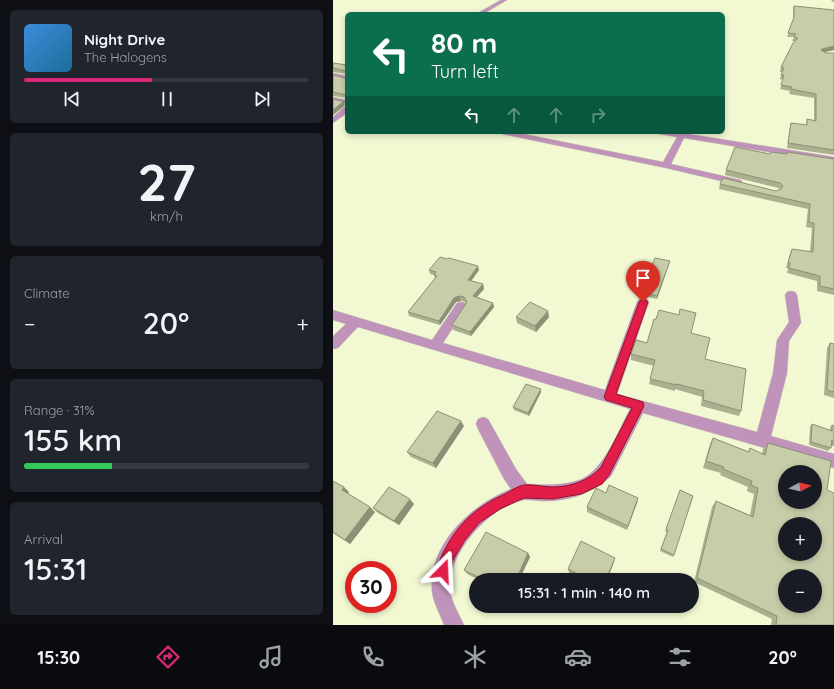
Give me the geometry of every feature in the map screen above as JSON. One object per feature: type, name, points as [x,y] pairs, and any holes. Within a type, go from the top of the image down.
[{"type":"street","points":[[483,12],[505,0]]},
{"type":"street","points":[[333,76],[345,78]]},
{"type":"street","points":[[333,99],[345,102]]},
{"type":"street","points":[[333,121],[345,111]]},
{"type":"street","points":[[512,134],[666,165],[745,184]]},
{"type":"street","points":[[675,134],[834,160]]},
{"type":"street","points":[[666,165],[682,135]]},
{"type":"street","points":[[762,440],[780,373],[783,340],[795,323],[791,295]]},
{"type":"street","points":[[609,397],[643,302]]},
{"type":"street","points":[[435,345],[461,306]]},
{"type":"street","points":[[333,314],[639,406],[834,461]]},
{"type":"street","points":[[333,344],[357,322]]},
{"type":"street","points":[[454,625],[441,591],[443,571],[447,557],[460,536],[475,519],[495,504],[523,492],[553,493],[581,488],[598,480],[605,471],[639,406]]},
{"type":"street","points":[[483,424],[510,474],[523,492]]},
{"type":"building","points":[[794,6],[834,10],[834,46],[821,50],[826,53],[834,53],[834,150],[788,143],[791,123],[807,125],[807,119],[816,121],[816,94],[791,89],[792,87],[781,85],[784,75],[781,75],[784,68],[781,67],[793,43],[798,38],[794,37],[796,34],[788,33],[794,17]]},
{"type":"building","points":[[333,63],[345,65],[345,71],[333,68]]},
{"type":"building","points":[[333,75],[345,78],[345,95],[333,92]]},
{"type":"building","points":[[333,99],[345,102],[343,102],[333,110]]},
{"type":"building","points":[[735,147],[770,154],[771,152],[787,154],[787,152],[834,159],[834,289],[820,286],[820,276],[789,268],[790,263],[788,263],[792,249],[813,252],[814,223],[809,222],[810,204],[720,184],[723,178],[776,191],[781,189],[783,186],[780,183],[726,170]]},
{"type":"building","points":[[440,257],[478,266],[468,280],[483,284],[473,296],[493,303],[470,332],[452,325],[467,302],[464,297],[459,296],[454,298],[439,321],[408,312],[437,276],[434,275],[436,272],[429,270]]},
{"type":"building","points":[[655,258],[670,261],[657,296],[640,291]]},
{"type":"building","points":[[530,302],[548,311],[535,326],[516,317]]},
{"type":"building","points":[[680,309],[696,313],[691,333],[710,338],[705,359],[746,369],[741,411],[703,400],[704,391],[650,379],[655,360],[631,354],[636,340],[647,343],[654,319],[656,319],[659,310],[679,315]]},
{"type":"building","points":[[830,343],[834,344],[834,392],[827,390]]},
{"type":"building","points":[[526,384],[541,389],[528,413],[513,407]]},
{"type":"building","points":[[437,411],[461,421],[433,463],[407,452]]},
{"type":"building","points":[[812,424],[832,431],[832,425],[834,426],[834,443],[832,440],[831,448],[811,442]]},
{"type":"building","points":[[713,438],[749,452],[750,448],[765,455],[768,443],[831,461],[827,490],[834,493],[834,625],[776,625],[777,616],[699,579],[698,573],[716,501],[753,517],[758,488],[751,485],[752,481],[723,469],[724,467],[706,461]]},
{"type":"building","points":[[333,481],[344,487],[342,490],[370,507],[345,540],[333,532]]},
{"type":"building","points":[[609,485],[638,498],[628,526],[587,507],[596,488],[606,493]]},
{"type":"building","points":[[389,487],[410,499],[394,521],[373,508]]},
{"type":"building","points":[[680,490],[693,496],[674,555],[661,549],[668,530],[666,529]]},
{"type":"building","points":[[486,532],[528,553],[519,573],[470,573],[464,570]]},
{"type":"building","points":[[581,541],[615,558],[609,573],[576,573],[568,569]]},
{"type":"route","points":[[443,571],[447,557],[460,536],[475,519],[495,504],[523,492],[553,493],[581,488],[598,480],[605,471],[639,406],[609,397],[643,302]]}]
